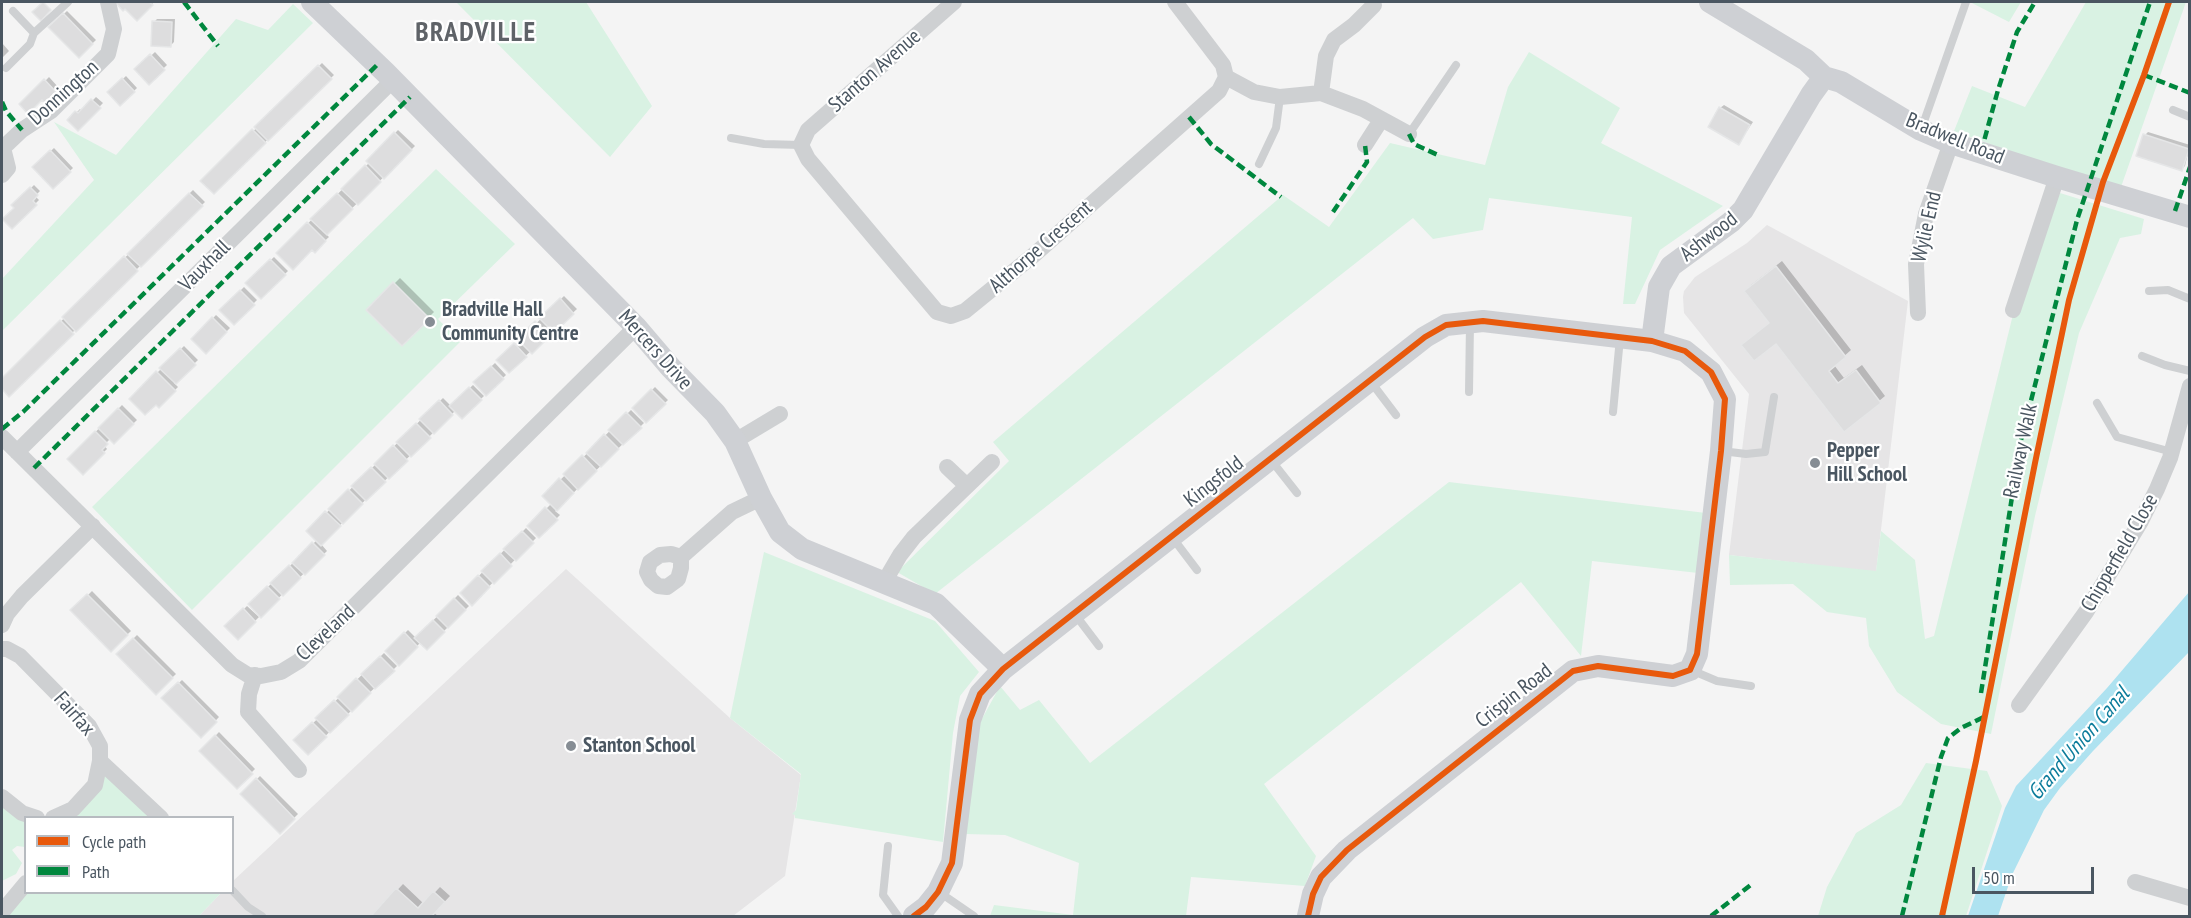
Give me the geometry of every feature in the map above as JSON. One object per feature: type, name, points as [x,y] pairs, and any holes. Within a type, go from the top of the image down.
[{"type":"street","name":"Donnington","points":[[2,175],[8,168],[2,148],[22,130],[51,111],[108,54],[114,29],[108,2]]},
{"type":"street","name":"Mercers Drive","points":[[312,2],[393,80],[636,327],[671,368],[715,413],[735,441],[761,498],[780,532],[802,549],[936,604],[1003,669]]},
{"type":"street","name":"Stanton Avenue","points":[[801,146],[808,130],[954,2]]},
{"type":"street","points":[[1175,2],[1223,65],[1226,77],[1254,92],[1280,97],[1321,93],[1363,109],[1409,134]]},
{"type":"street","name":"Bradwell Road","points":[[1710,2],[1806,60],[1824,77],[1841,82],[1921,130],[1951,143],[2190,217]]},
{"type":"street","points":[[1321,93],[1326,56],[1334,40],[1354,25],[1374,5]]},
{"type":"street","name":"Althorpe Crescent","points":[[801,146],[808,159],[937,312],[951,316],[966,311],[1035,254],[1219,91],[1226,77]]},
{"type":"street","name":"Ashwood","points":[[1652,341],[1659,287],[1671,266],[1731,222],[1743,210],[1824,77]]},
{"type":"street","name":"Vauxhall","points":[[17,452],[393,80]]},
{"type":"street","points":[[1365,145],[1381,120]]},
{"type":"street","name":"Wylie End","points":[[1918,313],[1916,264],[1926,214],[1951,143]]},
{"type":"street","points":[[2013,310],[2065,179]]},
{"type":"street","name":"Kingsfold","points":[[914,916],[926,907],[938,892],[952,863],[970,720],[980,694],[1003,669],[1425,337],[1446,325],[1483,321],[1652,341],[1685,351],[1710,372],[1725,399],[1721,451]]},
{"type":"street","name":"Cleveland","points":[[255,675],[280,672],[300,661],[636,327]]},
{"type":"street","name":"Chipperfield Close","points":[[2019,705],[2086,612],[2157,489],[2172,452],[2190,386]]},
{"type":"street","points":[[735,441],[780,414]]},
{"type":"street","points":[[2,437],[232,665],[248,675],[255,675],[249,694],[248,712],[299,770]]},
{"type":"street","points":[[1690,670],[1697,654],[1721,451]]},
{"type":"street","points":[[883,584],[914,537],[992,462]]},
{"type":"street","points":[[947,467],[966,485]]},
{"type":"street","points":[[681,557],[732,512],[761,498]]},
{"type":"street","points":[[2,625],[7,614],[22,596],[93,526]]},
{"type":"street","name":"Fairfax","points":[[2,649],[7,649],[20,656],[89,726],[100,746],[100,761],[95,785],[73,809],[57,816]]},
{"type":"street","name":"Crispin Road","points":[[1308,916],[1313,894],[1321,877],[1347,850],[1573,671],[1598,666],[1672,676],[1690,670]]},
{"type":"street","points":[[100,761],[159,816]]},
{"type":"street","points":[[2,797],[22,813],[31,816]]},
{"type":"street","points":[[2135,882],[2190,898]]},
{"type":"street","points":[[2,912],[24,885]]},
{"type":"lane","points":[[6,68],[30,44],[34,33],[68,2]]},
{"type":"lane","points":[[1921,130],[1963,2]]},
{"type":"lane","points":[[13,11],[34,33]]},
{"type":"lane","points":[[1409,134],[1456,65]]},
{"type":"lane","points":[[1259,164],[1276,129],[1280,97]]},
{"type":"lane","points":[[2173,110],[2190,117]]},
{"type":"lane","points":[[731,138],[765,144],[801,146]]},
{"type":"lane","points":[[2149,291],[2168,290],[2190,299]]},
{"type":"lane","points":[[1469,392],[1470,323]]},
{"type":"lane","points":[[1613,412],[1620,338]]},
{"type":"lane","points":[[2142,356],[2190,371]]},
{"type":"lane","points":[[1371,381],[1396,415]]},
{"type":"lane","points":[[1721,451],[1746,454],[1765,452],[1774,397]]},
{"type":"lane","points":[[2097,403],[2117,437],[2172,452]]},
{"type":"lane","points":[[1271,459],[1297,493]]},
{"type":"lane","points":[[1172,537],[1197,570]]},
{"type":"lane","points":[[1074,613],[1099,646]]},
{"type":"lane","points":[[1690,670],[1717,681],[1751,686]]},
{"type":"lane","points":[[888,846],[883,895],[898,916]]},
{"type":"lane","points":[[234,892],[248,907],[262,916]]},
{"type":"lane","points":[[938,892],[974,916]]},
{"type":"shaded area","name":"Pepper Hill School","points":[[1767,225],[1908,301],[1876,572],[1729,555],[1749,394],[1684,313],[1683,297],[1684,291],[1695,277],[1747,243]]},
{"type":"shaded area","name":"Stanton School","points":[[566,569],[730,718],[801,775],[785,876],[733,916],[199,916],[220,894],[234,894],[234,880]]},
{"type":"green space","points":[[456,2],[586,2],[652,106],[610,157]]},
{"type":"green space","points":[[1970,2],[2021,2],[2009,22]]},
{"type":"green space","points":[[2086,2],[2186,2],[2121,187],[1954,131],[1972,86],[2025,107]]},
{"type":"green space","points":[[293,4],[313,23],[2,331],[2,279],[94,180],[54,122],[116,155],[236,19],[268,30]]},
{"type":"green space","points":[[1529,52],[1620,108],[1601,143],[1723,206],[1660,250],[1635,304],[1623,304],[1632,217],[1489,198],[1483,230],[1433,239],[1413,218],[935,594],[897,572],[1009,461],[993,442],[1283,195],[1329,227],[1390,143],[1485,165],[1508,87]]},
{"type":"green space","points":[[436,169],[515,244],[438,319],[460,342],[192,610],[92,507]]},
{"type":"green space","points":[[2060,193],[2144,219],[2141,234],[2120,238],[2079,333],[2035,516],[1991,734],[1941,724],[1897,692],[1869,646],[1866,618],[1827,612],[1793,584],[1730,585],[1729,555],[1876,571],[1881,531],[1915,560],[1925,639],[1934,636],[2020,286]]},
{"type":"green space","points":[[1449,482],[1706,513],[1698,573],[1592,561],[1581,656],[1521,582],[1264,784],[1316,856],[1305,886],[1191,877],[1186,916],[990,916],[994,905],[1073,915],[1079,863],[1005,835],[965,834],[978,726],[1000,686],[1020,710],[1039,700],[1090,763]]},
{"type":"green space","points":[[764,552],[935,621],[979,672],[960,696],[953,733],[943,842],[795,818],[792,814],[796,810],[801,774],[730,718]]},
{"type":"green space","points":[[100,761],[159,816],[57,816],[73,809]]},
{"type":"green space","points":[[1926,763],[1987,771],[2002,806],[1966,916],[1818,916],[1827,887],[1856,833],[1901,805]]},
{"type":"green space","points":[[2,797],[24,816],[24,847],[17,846],[12,850],[22,863],[16,874],[2,881]]},
{"type":"green space","points":[[24,894],[220,894],[199,916],[2,916]]},
{"type":"water","name":"Grand Union Canal","points":[[2189,592],[2189,652],[2093,751],[2044,810],[2012,875],[1998,916],[1968,916],[2005,808],[2016,786],[2107,688]]},
{"type":"building","points":[[43,2],[51,10],[41,21],[32,12]]},
{"type":"building","points":[[115,2],[149,2],[153,5],[137,21]]},
{"type":"building","points":[[63,13],[93,44],[79,58],[48,27]]},
{"type":"building","points":[[152,21],[172,22],[171,47],[151,46]]},
{"type":"building","points":[[150,54],[165,70],[149,85],[134,69]]},
{"type":"building","points":[[318,65],[332,79],[268,141],[254,127]]},
{"type":"building","points":[[122,78],[135,92],[120,106],[107,92]]},
{"type":"building","points":[[44,79],[56,92],[45,103],[42,100],[28,114],[19,104]]},
{"type":"building","points":[[91,99],[101,108],[78,131],[67,120],[75,111],[78,113]]},
{"type":"building","points":[[1719,107],[1750,125],[1739,145],[1708,127]]},
{"type":"building","points":[[252,129],[266,143],[214,194],[200,181]]},
{"type":"building","points":[[394,132],[412,150],[384,179],[366,161]]},
{"type":"building","points":[[2143,134],[2189,149],[2182,171],[2136,156]]},
{"type":"building","points":[[50,150],[71,172],[53,189],[32,167]]},
{"type":"building","points":[[365,165],[381,182],[358,205],[341,189]]},
{"type":"building","points":[[30,187],[38,195],[33,201],[37,205],[12,229],[2,219],[14,208],[11,205]]},
{"type":"building","points":[[189,193],[203,206],[141,267],[127,254]]},
{"type":"building","points":[[337,193],[353,209],[327,235],[310,219]]},
{"type":"building","points":[[307,222],[326,241],[315,253],[312,250],[293,270],[276,253]]},
{"type":"building","points":[[124,256],[138,271],[76,332],[62,317]]},
{"type":"building","points":[[270,259],[286,275],[261,299],[245,283]]},
{"type":"building","points":[[1776,266],[1846,357],[1829,371],[1838,383],[1856,370],[1881,403],[1844,432],[1776,344],[1754,361],[1741,345],[1769,323],[1744,291]]},
{"type":"building","points":[[393,282],[430,319],[402,346],[366,310]]},
{"type":"building","points":[[240,290],[255,305],[234,325],[219,310]]},
{"type":"building","points":[[560,298],[574,314],[554,333],[539,318]]},
{"type":"building","points":[[212,317],[227,332],[206,354],[191,339]]},
{"type":"building","points":[[60,320],[74,334],[9,397],[2,389],[2,378]]},
{"type":"building","points":[[535,321],[550,336],[532,354],[517,339]]},
{"type":"building","points":[[514,343],[527,357],[509,373],[496,360]]},
{"type":"building","points":[[180,348],[196,365],[176,384],[159,368]]},
{"type":"building","points":[[491,366],[504,379],[486,396],[473,382]]},
{"type":"building","points":[[156,371],[176,391],[159,408],[156,405],[145,415],[129,399]]},
{"type":"building","points":[[469,387],[482,400],[462,419],[449,406]]},
{"type":"building","points":[[651,389],[666,404],[646,423],[632,408]]},
{"type":"building","points":[[439,400],[453,415],[434,434],[419,419]]},
{"type":"building","points":[[118,408],[134,424],[114,444],[98,428]]},
{"type":"building","points":[[626,412],[642,428],[623,445],[608,430]]},
{"type":"building","points":[[416,423],[431,438],[411,457],[396,442]]},
{"type":"building","points":[[95,431],[108,444],[102,450],[105,453],[83,475],[67,459]]},
{"type":"building","points":[[604,434],[619,449],[601,467],[586,453]]},
{"type":"building","points":[[393,445],[408,461],[389,479],[374,464]]},
{"type":"building","points":[[582,455],[597,471],[578,490],[563,474]]},
{"type":"building","points":[[371,467],[386,482],[366,501],[351,486]]},
{"type":"building","points":[[559,478],[574,493],[557,511],[542,496]]},
{"type":"building","points":[[348,489],[363,504],[343,524],[328,509]]},
{"type":"building","points":[[545,507],[558,520],[539,538],[527,526]]},
{"type":"building","points":[[325,511],[341,526],[321,546],[306,531]]},
{"type":"building","points":[[522,531],[534,543],[516,561],[503,549]]},
{"type":"building","points":[[312,542],[325,555],[305,575],[292,563]]},
{"type":"building","points":[[500,553],[512,566],[494,584],[481,571]]},
{"type":"building","points":[[289,565],[301,578],[283,596],[270,583]]},
{"type":"building","points":[[478,575],[490,587],[472,606],[460,593]]},
{"type":"building","points":[[267,586],[280,599],[261,618],[248,604]]},
{"type":"building","points":[[87,594],[128,635],[111,652],[70,610]]},
{"type":"building","points":[[454,598],[466,610],[448,628],[436,616]]},
{"type":"building","points":[[243,608],[256,622],[238,640],[224,626]]},
{"type":"building","points":[[433,620],[445,632],[427,650],[414,638]]},
{"type":"building","points":[[404,632],[418,647],[399,666],[385,651]]},
{"type":"building","points":[[133,638],[173,678],[156,695],[116,654]]},
{"type":"building","points":[[380,656],[395,671],[375,689],[361,674]]},
{"type":"building","points":[[356,678],[371,693],[352,712],[337,697]]},
{"type":"building","points":[[178,682],[217,722],[201,738],[161,698]]},
{"type":"building","points":[[334,700],[349,715],[330,733],[315,718]]},
{"type":"building","points":[[312,722],[327,737],[308,755],[293,740]]},
{"type":"building","points":[[215,735],[253,774],[237,789],[199,751]]},
{"type":"building","points":[[256,778],[295,819],[280,834],[240,794]]},
{"type":"building","points":[[396,888],[418,908],[433,891],[445,902],[432,916],[372,915]]},
{"type":"marked path","points":[[184,2],[218,46]]},
{"type":"marked path","points":[[1981,152],[2017,32],[2035,2]]},
{"type":"marked path","points":[[1981,693],[2021,440],[2077,220],[2150,2]]},
{"type":"marked path","points":[[2,429],[24,411],[378,64]]},
{"type":"marked path","points":[[2144,75],[2190,93]]},
{"type":"marked path","points":[[34,468],[410,97]]},
{"type":"marked path","points":[[2,102],[6,111],[22,130]]},
{"type":"marked path","points":[[1189,117],[1211,144],[1281,197]]},
{"type":"marked path","points":[[1409,134],[1414,144],[1440,156]]},
{"type":"marked path","points":[[1333,212],[1367,162],[1365,145]]},
{"type":"marked path","points":[[2175,211],[2190,167]]},
{"type":"marked path","points":[[1902,916],[1941,757],[1948,738],[1961,728],[1984,717]]},
{"type":"marked path","points":[[1711,916],[1752,884]]},
{"type":"cycle path","name":"Railway Walk","points":[[1942,916],[1976,761],[2069,300],[2103,182],[2169,2]]},
{"type":"cycle path","points":[[914,916],[926,907],[938,892],[952,863],[970,720],[980,694],[1003,669],[1425,337],[1446,325],[1483,321],[1652,341],[1685,351],[1711,372],[1725,399],[1697,654],[1690,670],[1673,676],[1598,666],[1573,671],[1347,850],[1321,877],[1313,894],[1308,916]]},
{"type":"place","name":"Bradville Hall Community Centre","points":[[430,322]]},
{"type":"place","name":"Pepper Hill School","points":[[1815,463]]},
{"type":"place","name":"Stanton School","points":[[571,746]]},
{"type":"district","name":"BRADVILLE","points":[[476,33]]}]
